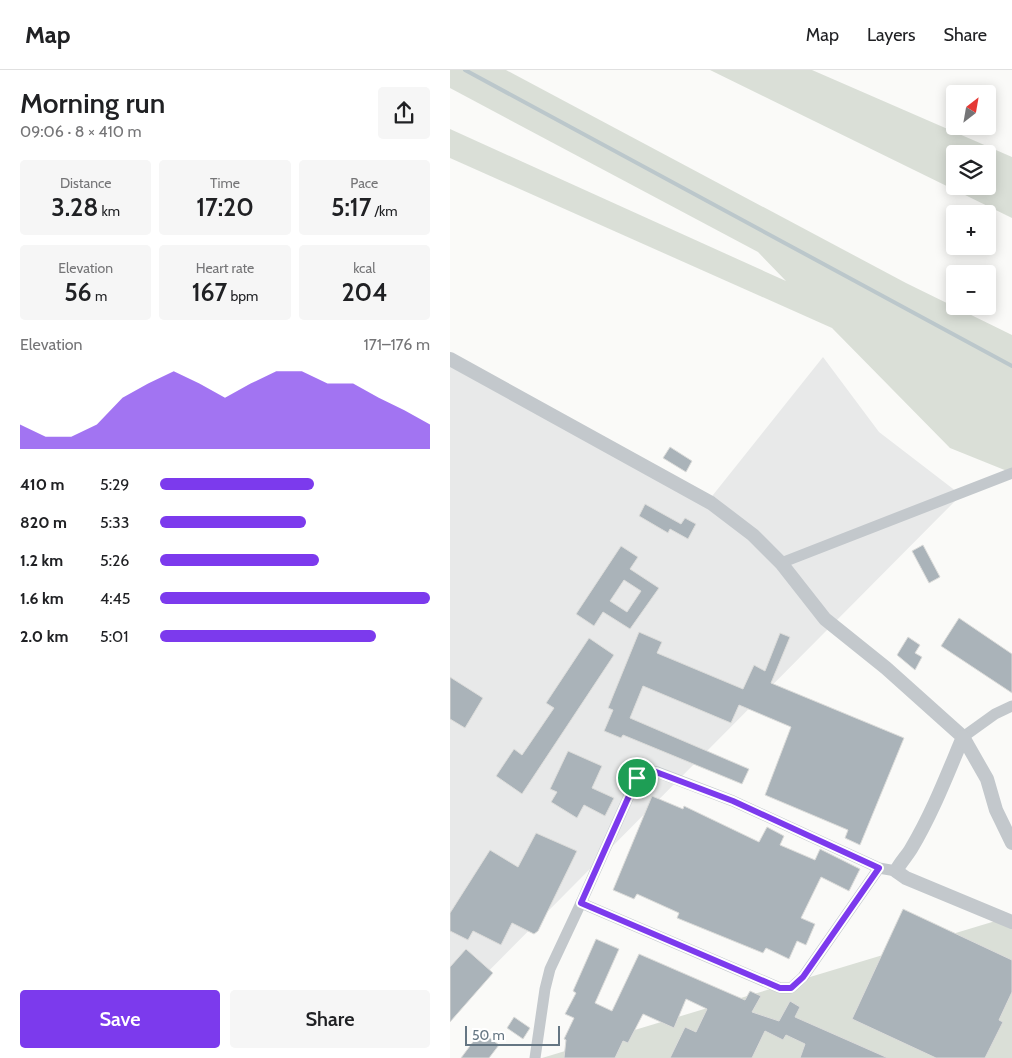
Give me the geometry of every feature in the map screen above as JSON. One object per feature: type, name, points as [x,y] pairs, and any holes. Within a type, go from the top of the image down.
[{"type":"street","points":[[450,358],[712,503],[753,535],[781,562],[824,618],[886,668],[963,737],[987,779],[996,810],[1012,842]]},
{"type":"street","points":[[781,562],[1012,473]]},
{"type":"street","points":[[896,871],[900,862],[910,851],[942,786],[963,737],[995,714],[1012,706]]},
{"type":"street","points":[[534,1058],[550,969],[637,778],[645,770],[656,772],[733,801],[879,868],[896,871],[906,878],[1012,922]]},
{"type":"street","points":[[581,903],[780,988],[791,988],[803,977],[879,868]]},
{"type":"shaded area","points":[[450,70],[506,70],[946,303],[946,315],[971,315],[1012,335],[1012,473],[950,448],[832,328],[450,158],[450,129],[786,281],[758,252],[450,88]]},
{"type":"shaded area","points":[[710,70],[812,70],[946,128],[946,135],[961,135],[984,145],[946,145],[946,186]]},
{"type":"shaded area","points":[[996,150],[1012,157],[1012,218],[996,210],[996,205],[985,205],[965,195],[996,195]]},
{"type":"shaded area","points":[[823,357],[879,432],[961,495],[450,1010],[450,365],[705,505]]},
{"type":"shaded area","points":[[1012,916],[1012,1058],[542,1058]]},
{"type":"building","points":[[670,447],[692,461],[686,472],[663,458]]},
{"type":"building","points":[[645,504],[681,524],[685,518],[696,524],[688,539],[670,529],[668,533],[639,516]]},
{"type":"building","points":[[923,545],[940,577],[929,583],[912,551]]},
{"type":"building","points":[[621,546],[638,557],[630,569],[659,588],[630,629],[603,612],[594,626],[576,614]],"holes":[[[624,580],[641,591],[627,612],[610,601]]]},
{"type":"building","points":[[959,618],[1012,654],[1012,693],[941,646]]},
{"type":"building","points":[[639,632],[662,642],[657,653],[743,689],[754,665],[765,671],[780,633],[790,637],[771,683],[904,738],[860,845],[845,838],[848,830],[765,795],[791,727],[739,705],[731,723],[643,686],[630,718],[749,769],[742,784],[623,735],[621,738],[604,731],[613,710],[608,708]]},
{"type":"building","points":[[908,637],[920,645],[915,653],[922,657],[915,670],[897,655]]},
{"type":"building","points":[[589,638],[614,655],[522,794],[496,776],[514,749],[522,755],[554,708],[546,703]]},
{"type":"building","points":[[450,677],[483,698],[465,728],[450,719]]},
{"type":"building","points":[[568,751],[602,766],[592,788],[614,798],[605,816],[584,805],[577,818],[551,802],[557,792],[550,789]]},
{"type":"building","points":[[652,796],[683,809],[684,806],[759,842],[767,827],[784,836],[780,845],[815,860],[820,849],[860,869],[849,891],[821,877],[801,918],[815,924],[806,945],[797,941],[789,959],[766,948],[763,953],[677,918],[679,913],[637,894],[634,899],[613,890]]},
{"type":"building","points":[[536,833],[577,851],[538,931],[534,934],[512,923],[501,945],[473,931],[468,940],[450,931],[450,913],[490,850],[518,867]]},
{"type":"building","points":[[903,909],[1012,960],[1012,992],[999,1020],[1003,1022],[985,1058],[936,1058],[852,1019]]},
{"type":"building","points":[[596,939],[619,949],[595,1003],[612,1011],[639,954],[745,1000],[750,991],[761,996],[752,1012],[779,1021],[790,1001],[800,1007],[795,1017],[888,1058],[800,1058],[805,1044],[786,1035],[783,1040],[765,1031],[752,1058],[670,1058],[685,1027],[696,1032],[707,1009],[686,999],[674,1028],[643,1014],[628,1043],[623,1041],[615,1058],[564,1058],[566,1040],[564,1039],[574,1018],[565,1014],[576,993],[573,991]]},
{"type":"building","points":[[466,949],[493,973],[450,1022],[450,967]]},
{"type":"building","points":[[514,1017],[530,1028],[523,1039],[507,1028]]},
{"type":"building","points":[[481,1031],[499,1045],[489,1058],[461,1058]]},
{"type":"waterway","points":[[465,70],[1012,366]]},
{"type":"route","points":[[645,770],[656,772],[733,801],[879,868],[803,977],[791,988],[780,988],[581,903],[637,778],[645,770]]}]
